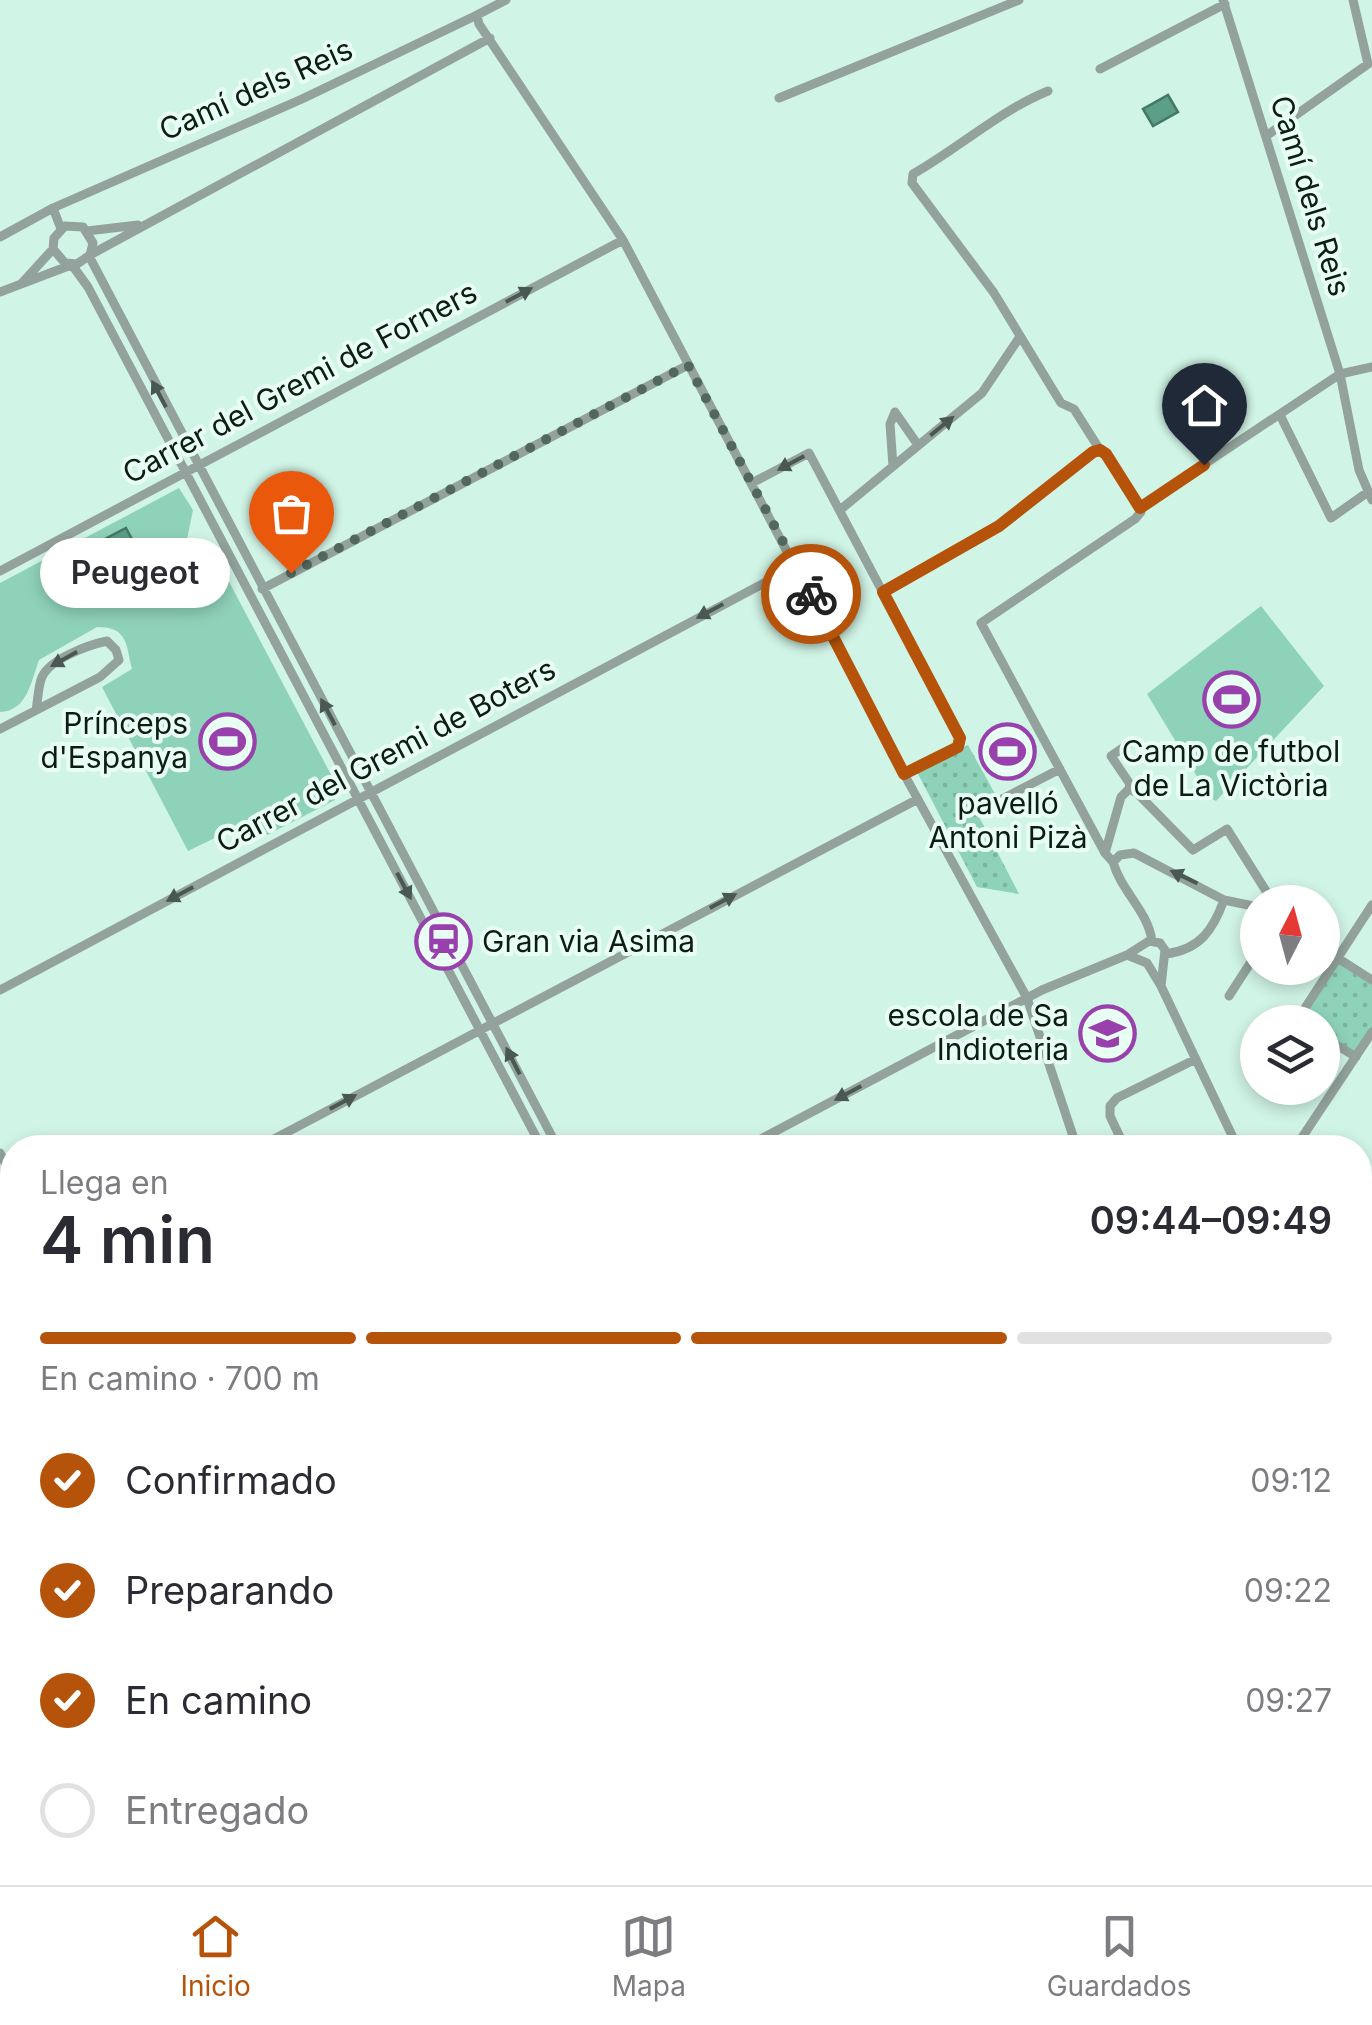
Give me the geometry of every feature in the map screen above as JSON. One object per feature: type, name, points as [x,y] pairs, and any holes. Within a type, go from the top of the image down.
[{"type":"street","name":"Camí dels Reis","points":[[0,237],[53,208],[302,99],[506,0]]},
{"type":"street","points":[[779,98],[1019,0]]},
{"type":"street","points":[[1266,136],[1368,64],[1353,0]]},
{"type":"street","name":"Camí dels Reis","points":[[1224,2],[1340,374],[1354,449],[1370,496]]},
{"type":"street","points":[[1100,69],[1224,2]]},
{"type":"street","points":[[477,14],[623,240],[904,774],[1027,998],[1072,1135]]},
{"type":"street","points":[[0,292],[90,256],[140,225],[490,38]]},
{"type":"street","points":[[1048,91],[1022,101],[947,155],[913,174],[912,183],[994,294],[1061,403],[1074,409],[1106,454],[1141,512],[981,623],[1105,854],[1113,862],[1117,876],[1145,919],[1148,943],[1141,954],[1162,986],[1232,1135]]},
{"type":"street","points":[[53,208],[60,229]]},
{"type":"street","points":[[22,283],[53,250],[60,229],[77,225],[88,231],[140,225]]},
{"type":"street","points":[[88,231],[93,242],[90,256],[197,467],[551,1135]]},
{"type":"street","name":"Carrer del Gremi de Forners","points":[[0,571],[623,240]]},
{"type":"street","points":[[53,250],[88,287],[535,1135]]},
{"type":"street","points":[[840,510],[982,393],[1019,338]]},
{"type":"street","points":[[262,588],[688,365]]},
{"type":"street","points":[[1140,508],[1340,374],[1372,367]]},
{"type":"street","points":[[893,466],[890,424],[895,412],[918,445]]},
{"type":"street","points":[[1280,415],[1331,518],[1370,496]]},
{"type":"street","points":[[883,592],[999,526],[1100,450]]},
{"type":"street","points":[[752,483],[810,453],[960,738],[958,747],[904,774]]},
{"type":"street","name":"Carrer del Gremi de Boters","points":[[0,990],[796,566]]},
{"type":"street","points":[[0,729],[36,710],[114,668],[119,660],[116,650],[107,641],[94,644],[50,666],[42,678],[36,710]]},
{"type":"street","points":[[1105,854],[1121,796],[1130,784],[1111,756],[1133,741]]},
{"type":"street","points":[[977,812],[1060,769]]},
{"type":"street","points":[[1129,789],[1193,850],[1227,829],[1262,885]]},
{"type":"street","points":[[281,1135],[918,799]]},
{"type":"street","points":[[1113,862],[1120,855],[1134,853],[1224,900],[1240,903]]},
{"type":"street","points":[[1126,956],[1157,964],[1165,955],[1200,942],[1214,928],[1224,900]]},
{"type":"street","points":[[1340,955],[1372,905]]},
{"type":"street","points":[[769,1135],[1027,998],[1148,943],[1160,943],[1165,955],[1162,986]]},
{"type":"street","points":[[1340,959],[1372,980]]},
{"type":"street","points":[[1228,996],[1240,978]]},
{"type":"street","points":[[1304,1135],[1372,1032]]},
{"type":"street","points":[[1340,1047],[1356,1057]]},
{"type":"street","points":[[1119,1135],[1110,1116],[1110,1106],[1118,1098],[1196,1058]]},
{"type":"shaded area","points":[[1168,95],[1178,112],[1153,126],[1143,109]]},
{"type":"shaded area","points":[[179,488],[193,510],[187,539],[203,567],[226,576],[337,786],[335,800],[267,835],[261,826],[231,834],[229,831],[188,851],[102,687],[132,669],[121,634],[97,627],[39,660],[22,701],[0,712],[0,583]]},
{"type":"shaded area","points":[[126,528],[154,580],[132,593],[103,540]]},
{"type":"shaded area","points":[[184,560],[196,582],[179,592],[166,571]]},
{"type":"shaded area","name":"Camp de futbol de La Victòria","points":[[1261,606],[1324,686],[1216,801],[1210,798],[1147,694]]},
{"type":"shaded area","points":[[968,745],[999,801],[977,813],[1019,894],[977,887],[917,772]]},
{"type":"shaded area","points":[[1340,959],[1372,980],[1372,1032],[1356,1057],[1340,1047],[1340,1005],[1308,1005],[1321,985],[1340,985]]},
{"type":"way so far","points":[[291,573],[688,365],[811,594]]},
{"type":"place","name":"Peugeot","points":[[291,573]]},
{"type":"place","name":"Camp de futbol de La Victòria","points":[[1231,700]]},
{"type":"place","name":"Prínceps d'Espanya","points":[[227,741]]},
{"type":"place","name":"pavelló Antoni Pizà","points":[[1008,752]]},
{"type":"place","name":"Gran via Asima","points":[[443,942]]},
{"type":"place","name":"escola de Sa Indioteria","points":[[1108,1033]]},
{"type":"route","points":[[811,594],[904,774],[958,747],[960,738],[883,592],[999,526],[1093,452],[1100,450],[1106,454],[1140,508],[1204,465]]}]
